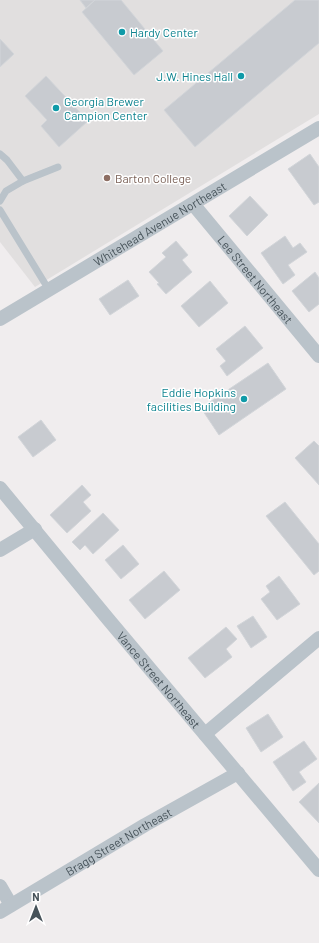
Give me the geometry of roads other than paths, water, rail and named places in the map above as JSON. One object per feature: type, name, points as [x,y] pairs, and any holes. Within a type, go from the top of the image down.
[{"type":"street","name":"Whitehead Avenue Northeast","points":[[0,320],[319,128]]},
{"type":"street","name":"Lee Street Northeast","points":[[192,204],[319,356]]},
{"type":"street","name":"Vance Street Northeast","points":[[0,488],[319,870]]},
{"type":"street","points":[[0,550],[35,529]]},
{"type":"street","points":[[205,734],[319,638]]},
{"type":"street","name":"Bragg Street Northeast","points":[[6,908],[145,825],[238,773]]},
{"type":"street","points":[[0,886],[6,908]]},
{"type":"lane","points":[[0,154],[23,181]]},
{"type":"lane","points":[[0,202],[6,191],[23,181],[58,167]]},
{"type":"lane","points":[[0,210],[49,290]]},
{"type":"place","name":"Hardy Center","points":[[122,32]]},
{"type":"place","name":"J.W. Hines Hall","points":[[241,76]]},
{"type":"place","name":"Georgia Brewer Campion Center","points":[[56,108]]},
{"type":"place","name":"Barton College","points":[[107,178]]},
{"type":"place","name":"Eddie Hopkins facilities Building","points":[[244,399]]}]
